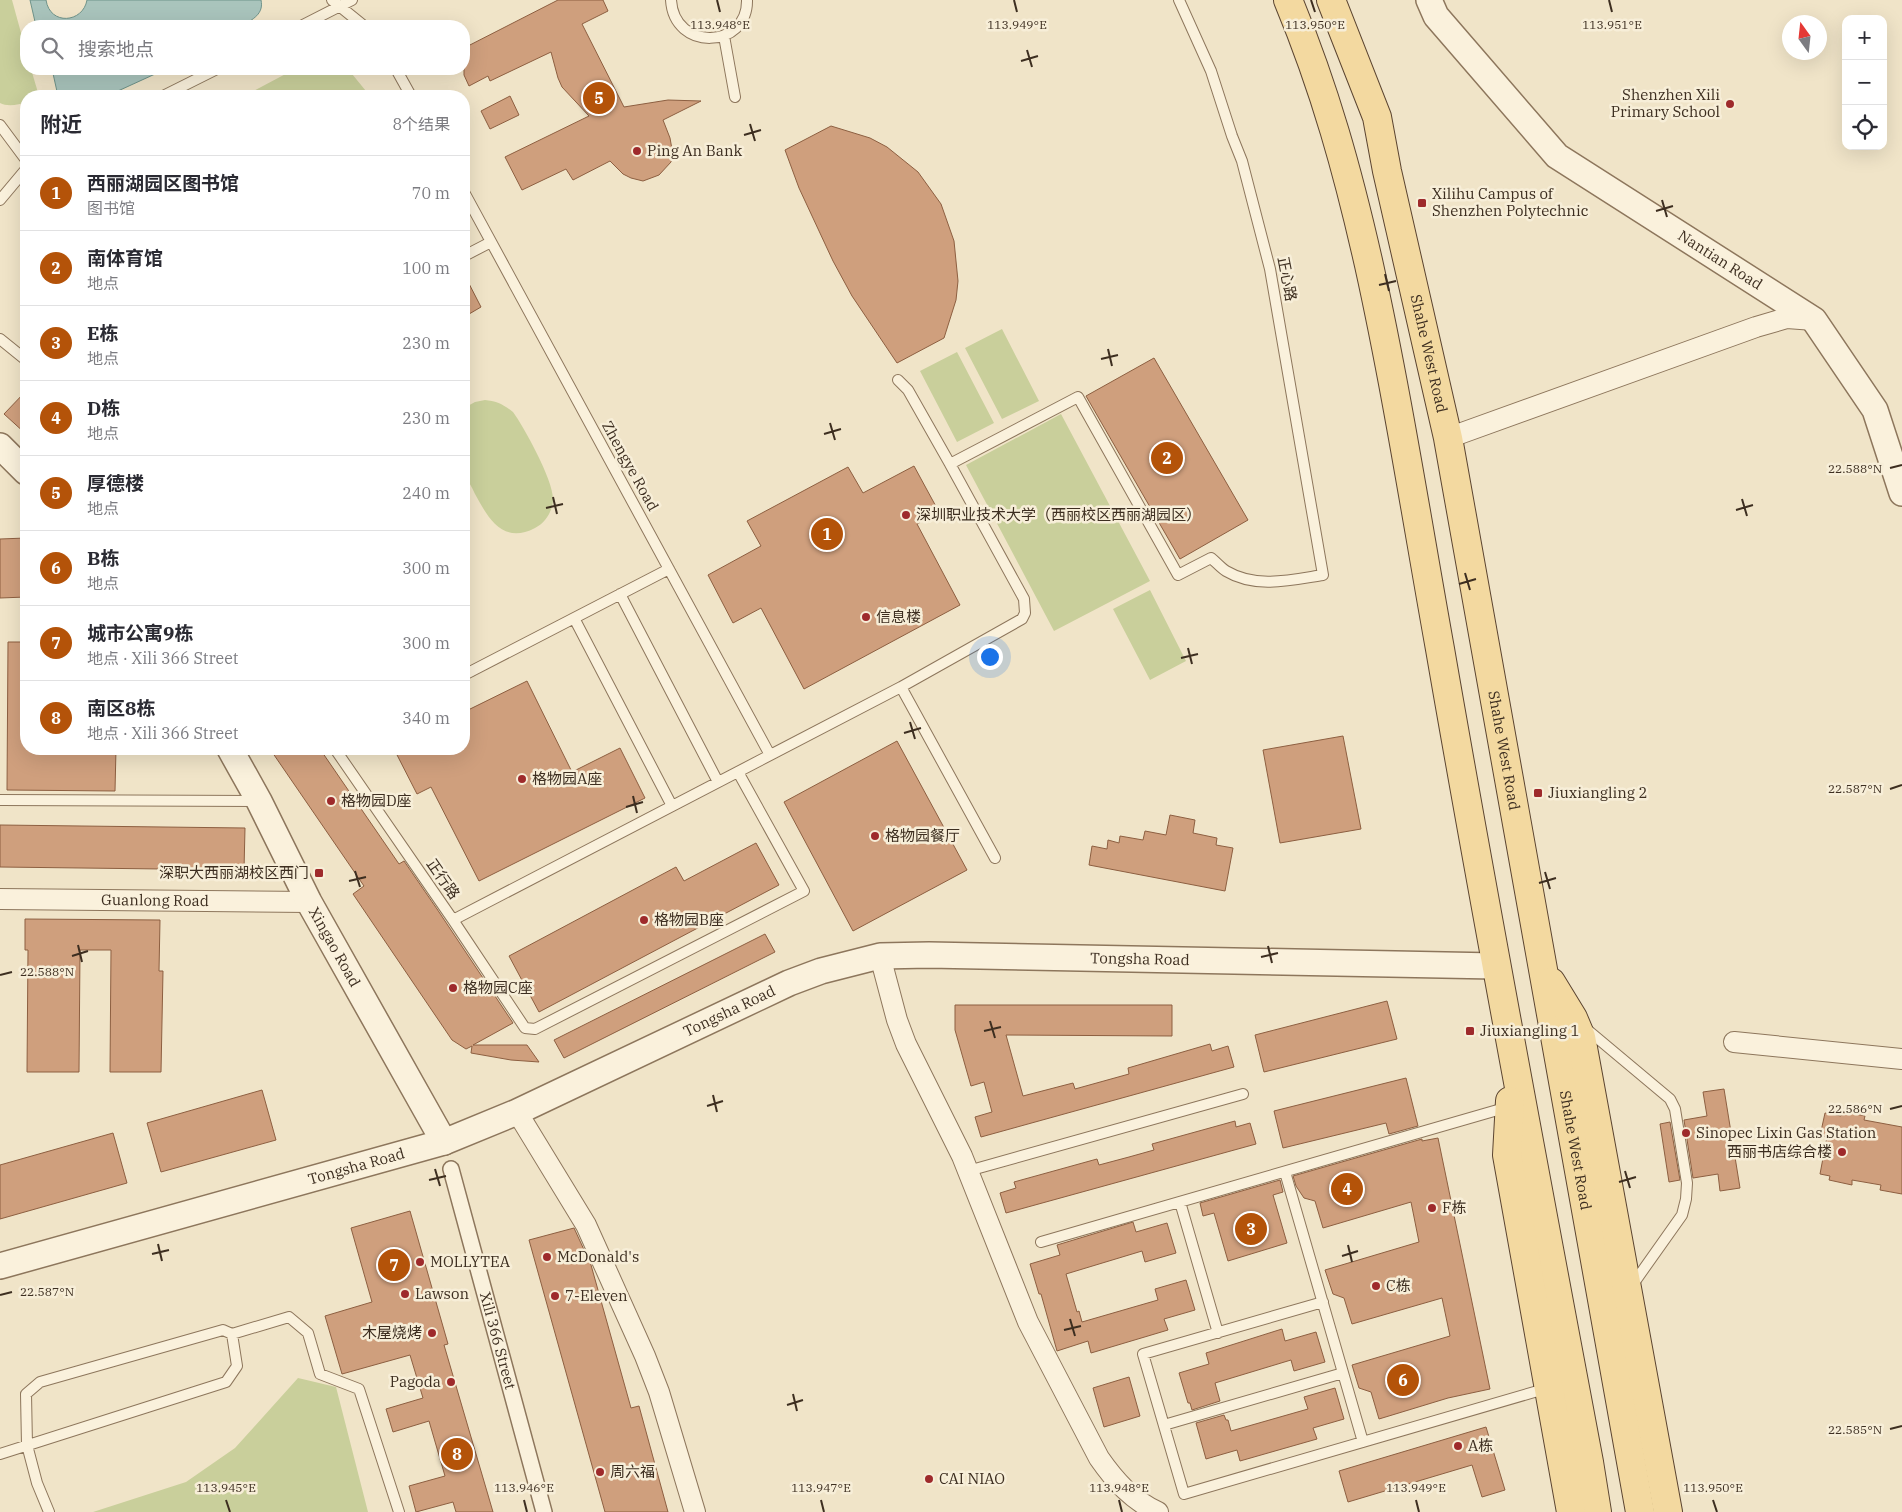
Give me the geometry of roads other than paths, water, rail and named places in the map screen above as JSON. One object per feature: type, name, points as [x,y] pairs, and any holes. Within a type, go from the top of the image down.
[{"type":"main road","points":[[1288,0],[1321,84],[1336,132],[1350,181],[1385,337],[1495,966],[1597,1512]]},
{"type":"main road","name":"Shahe West Road","points":[[1331,0],[1377,117],[1387,171],[1448,438],[1640,1512]]},
{"type":"main road","points":[[1543,968],[1573,1018],[1581,1037],[1668,1512]]},
{"type":"main road","points":[[1512,1057],[1507,1155],[1572,1512]]},
{"type":"street","name":"Nantian Road","points":[[1429,0],[1436,16],[1557,156],[1814,320],[1875,410],[1902,493]]},
{"type":"street","points":[[1448,438],[1756,327],[1787,318],[1814,320]]},
{"type":"street","points":[[0,446],[20,466]]},
{"type":"street","name":"Xingao Road","points":[[233,755],[259,801],[309,902],[444,1142]]},
{"type":"street","name":"Guanlong Road","points":[[0,899],[309,902]]},
{"type":"street","name":"Tongsha Road","points":[[0,1266],[444,1142],[517,1112],[789,983],[821,971],[880,956],[1495,966]]},
{"type":"street","points":[[880,956],[897,1020],[906,1044],[968,1171],[1028,1322],[1099,1458],[1113,1478],[1130,1494],[1158,1512]]},
{"type":"street","points":[[1734,1042],[1902,1059]]},
{"type":"street","points":[[517,1112],[586,1225],[645,1356],[659,1392],[695,1512]]},
{"type":"street","name":"Xili 366 Street","points":[[451,1169],[544,1512]]},
{"type":"lane","points":[[310,20],[336,3],[352,0]]},
{"type":"lane","points":[[671,0],[672,12],[684,29],[693,35],[703,38],[724,36],[732,30],[740,23],[750,1]]},
{"type":"lane","name":"正心路","points":[[950,464],[1078,397],[1178,576],[1211,558],[1226,571],[1246,579],[1273,583],[1323,575],[1274,288],[1259,220],[1242,161],[1210,71],[1179,0]]},
{"type":"lane","points":[[336,3],[357,20]]},
{"type":"lane","points":[[724,36],[735,97]]},
{"type":"lane","points":[[175,90],[205,75]]},
{"type":"lane","points":[[400,75],[408,90]]},
{"type":"lane","points":[[0,126],[20,152]]},
{"type":"lane","points":[[0,200],[20,176]]},
{"type":"lane","name":"Zhengye Road","points":[[470,203],[770,755]]},
{"type":"lane","points":[[470,253],[491,242]]},
{"type":"lane","points":[[0,339],[20,355]]},
{"type":"lane","points":[[453,920],[901,687],[1022,619],[1025,613],[1024,599],[908,390],[898,380]]},
{"type":"lane","points":[[470,672],[669,569]]},
{"type":"lane","points":[[620,594],[718,782]]},
{"type":"lane","points":[[574,618],[672,806]]},
{"type":"lane","points":[[901,687],[995,858]]},
{"type":"lane","name":"正行路","points":[[339,755],[525,1028],[535,1029],[550,1023],[804,891],[738,772]]},
{"type":"lane","points":[[0,800],[259,801]]},
{"type":"lane","points":[[1573,1018],[1670,1099],[1675,1109],[1687,1183],[1682,1215],[1606,1322]]},
{"type":"lane","points":[[968,1171],[1243,1094]]},
{"type":"lane","points":[[1041,1242],[1510,1107]]},
{"type":"lane","points":[[1285,1172],[1363,1442]]},
{"type":"lane","points":[[1180,1202],[1218,1332]]},
{"type":"lane","points":[[1322,1302],[1143,1354],[1184,1494],[1549,1388]]},
{"type":"lane","points":[[49,1512],[37,1483],[27,1445],[26,1394],[40,1382],[223,1330],[232,1334],[289,1317],[308,1333],[320,1374],[360,1389],[399,1512]]},
{"type":"lane","points":[[0,1454],[226,1382],[237,1366],[232,1334]]},
{"type":"lane","points":[[1164,1425],[1343,1373]]},
{"type":"water","points":[[30,0],[46,0],[54,14],[66,18],[73,17],[79,13],[84,8],[87,0],[261,0],[261,9],[257,16],[251,20],[35,20]]},
{"type":"water","points":[[53,75],[153,75],[120,90],[57,90]]},
{"type":"place","name":"厚德楼","points":[[599,98]]},
{"type":"place","name":"Shenzhen Xili Primary School","points":[[1730,104]]},
{"type":"place","name":"Ping An Bank","points":[[637,151]]},
{"type":"place","name":"Xilihu Campus of Shenzhen Polytechnic","points":[[1422,203]]},
{"type":"place","name":"南体育馆","points":[[1167,458]]},
{"type":"place","name":"深圳职业技术大学（西丽校区西丽湖园区）","points":[[906,515]]},
{"type":"place","name":"西丽湖园区图书馆","points":[[827,534]]},
{"type":"place","name":"信息楼","points":[[866,617]]},
{"type":"place","name":"格物园A座","points":[[522,779]]},
{"type":"place","name":"Jiuxiangling 2","points":[[1538,793]]},
{"type":"place","name":"格物园D座","points":[[331,801]]},
{"type":"place","name":"格物园餐厅","points":[[875,836]]},
{"type":"place","name":"深职大西丽湖校区西门","points":[[319,873]]},
{"type":"place","name":"格物园B座","points":[[644,920]]},
{"type":"place","name":"格物园C座","points":[[453,988]]},
{"type":"place","name":"Jiuxiangling 1","points":[[1470,1031]]},
{"type":"place","name":"Sinopec Lixin Gas Station","points":[[1686,1133]]},
{"type":"place","name":"西丽书店综合楼","points":[[1842,1152]]},
{"type":"place","name":"D栋","points":[[1347,1189]]},
{"type":"place","name":"F栋","points":[[1432,1208]]},
{"type":"place","name":"E栋","points":[[1251,1229]]},
{"type":"place","name":"McDonald's","points":[[547,1257]]},
{"type":"place","name":"MOLLYTEA","points":[[420,1262]]},
{"type":"place","name":"城市公寓9栋","points":[[394,1265]]},
{"type":"place","name":"C栋","points":[[1376,1286]]},
{"type":"place","name":"Lawson","points":[[405,1294]]},
{"type":"place","name":"7-Eleven","points":[[555,1296]]},
{"type":"place","name":"木屋烧烤","points":[[432,1333]]},
{"type":"place","name":"B栋","points":[[1403,1380]]},
{"type":"place","name":"Pagoda","points":[[451,1382]]},
{"type":"place","name":"A栋","points":[[1458,1446]]},
{"type":"place","name":"南区8栋","points":[[457,1454]]},
{"type":"place","name":"周六福","points":[[600,1472]]},
{"type":"place","name":"CAI NIAO","points":[[929,1479]]}]
